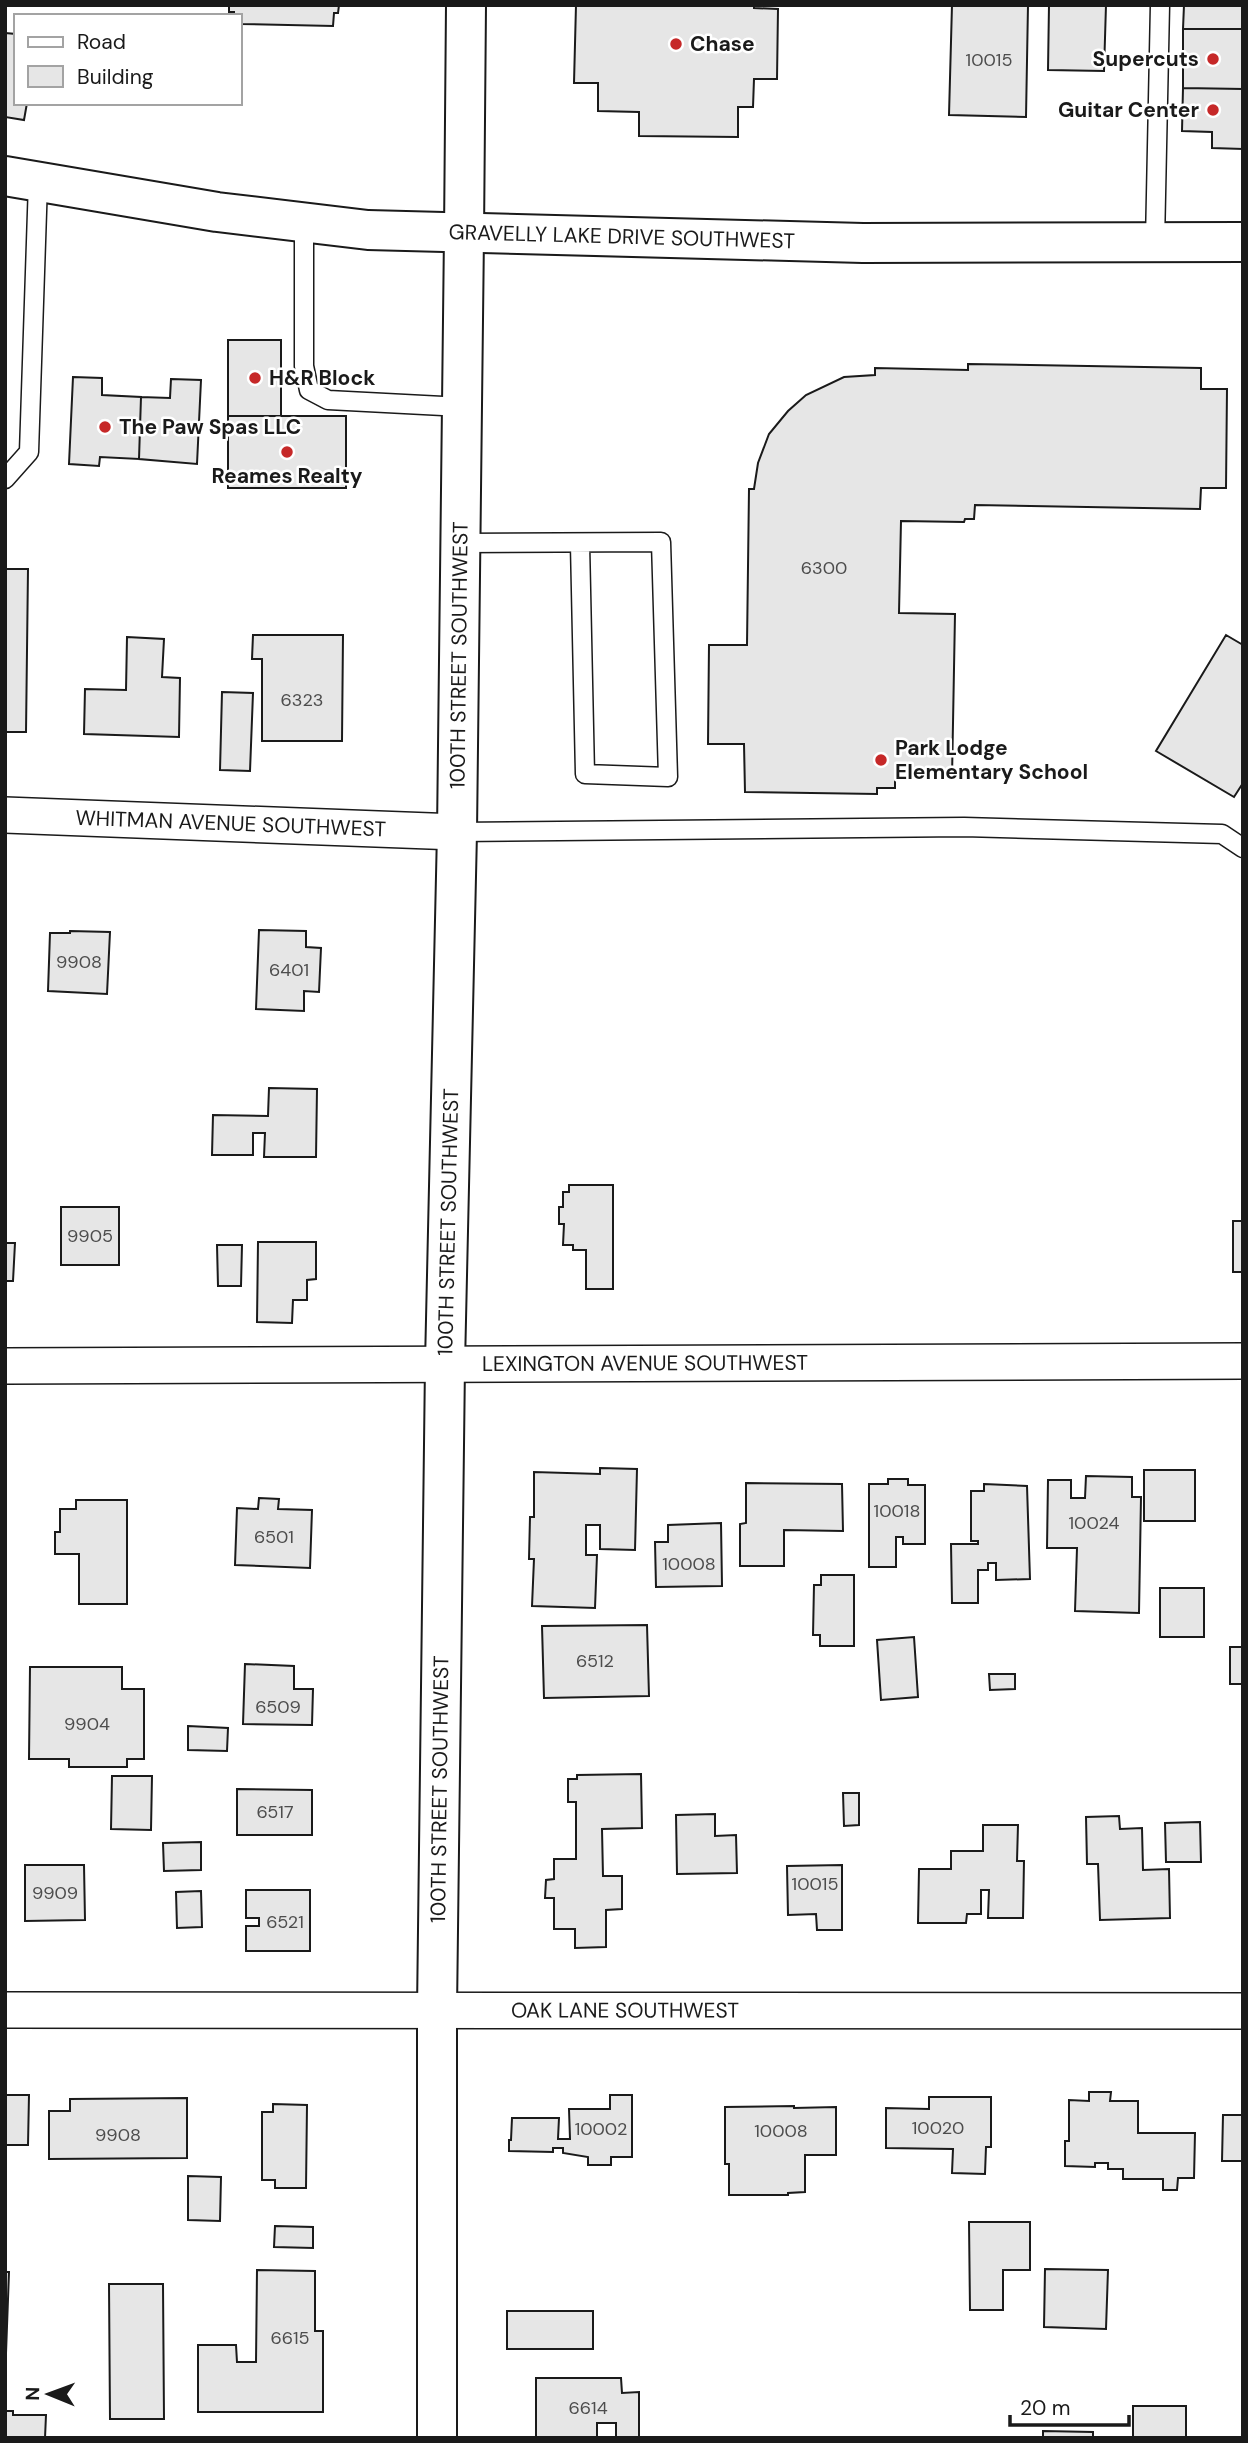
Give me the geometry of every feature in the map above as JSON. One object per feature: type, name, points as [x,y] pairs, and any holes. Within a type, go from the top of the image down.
[{"type":"street","name":"100TH STREET SOUTHWEST","points":[[437,2438],[437,2011],[445,1364],[457,832],[466,5]]},
{"type":"street","name":"GRAVELLY LAKE DRIVE SOUTHWEST","points":[[22,179],[217,212],[368,230],[863,243],[1243,242]]},
{"type":"street","name":"WHITMAN AVENUE SOUTHWEST","points":[[5,815],[457,832]]},
{"type":"street","name":"LEXINGTON AVENUE SOUTHWEST","points":[[5,1366],[1243,1361]]},
{"type":"street","name":"OAK LANE SOUTHWEST","points":[[5,2011],[1243,2011]]},
{"type":"lane","points":[[1155,242],[1160,5]]},
{"type":"lane","points":[[5,479],[29,452],[22,179]]},
{"type":"lane","points":[[304,223],[304,366],[309,390],[328,400],[462,407]]},
{"type":"lane","points":[[461,543],[661,542],[668,777],[585,774],[580,544]]},
{"type":"lane","points":[[457,832],[964,827],[1222,834],[1243,848]]},
{"type":"building","points":[[229,5],[339,5],[338,13],[334,13],[333,26],[242,24],[242,14],[229,12]]},
{"type":"building","name":"Chase","points":[[576,5],[754,5],[754,8],[778,9],[777,79],[754,79],[753,107],[738,107],[738,137],[639,136],[639,112],[598,111],[598,83],[574,83]]},
{"type":"building","points":[[952,5],[1028,5],[1026,117],[949,115]]},
{"type":"building","points":[[1049,5],[1106,5],[1104,71],[1048,70]]},
{"type":"building","points":[[1184,5],[1243,5],[1243,29],[1183,29]]},
{"type":"building","name":"Supercuts","points":[[1183,29],[1243,29],[1243,89],[1183,88]]},
{"type":"building","points":[[5,33],[14,34],[14,105],[27,105],[24,120],[5,117]]},
{"type":"building","name":"Guitar Center","points":[[1183,88],[1243,89],[1243,149],[1212,148],[1212,132],[1182,131]]},
{"type":"building","name":"H&R Block","points":[[228,340],[281,340],[281,416],[228,416]]},
{"type":"building","points":[[968,364],[1201,368],[1201,389],[1227,389],[1226,488],[1201,488],[1200,509],[975,505],[974,519],[965,519],[964,522],[901,521],[899,613],[955,614],[952,778],[895,777],[895,788],[877,788],[877,794],[745,792],[744,744],[708,744],[709,645],[747,645],[749,489],[754,489],[758,463],[769,434],[806,395],[844,377],[875,375],[875,368],[968,370]]},
{"type":"building","name":"The Paw Spas LLC","points":[[73,377],[102,378],[102,395],[141,397],[139,459],[100,457],[99,466],[69,464]]},
{"type":"building","points":[[171,379],[201,380],[197,464],[139,459],[141,397],[170,398]]},
{"type":"building","name":"Reames Realty","points":[[228,416],[346,416],[346,488],[228,488]]},
{"type":"building","points":[[5,569],[28,569],[26,732],[5,732]]},
{"type":"building","points":[[253,635],[343,635],[342,741],[262,741],[262,659],[252,659]]},
{"type":"building","points":[[1226,635],[1243,645],[1243,783],[1234,797],[1156,751]]},
{"type":"building","points":[[127,637],[164,639],[162,677],[180,678],[179,737],[84,734],[85,689],[126,690]]},
{"type":"building","points":[[222,692],[253,693],[250,771],[220,770]]},
{"type":"building","points":[[259,930],[306,931],[306,947],[321,948],[319,992],[304,991],[304,1011],[256,1009]]},
{"type":"building","points":[[110,932],[107,994],[48,991],[50,933]]},
{"type":"building","points":[[269,1088],[317,1089],[316,1157],[264,1157],[265,1133],[253,1133],[253,1155],[212,1155],[213,1115],[268,1116]]},
{"type":"building","points":[[569,1185],[613,1185],[613,1289],[586,1289],[586,1250],[573,1250],[573,1245],[563,1245],[564,1224],[559,1224],[559,1207],[563,1207],[563,1192],[569,1192]]},
{"type":"building","points":[[61,1207],[119,1207],[119,1265],[61,1265]]},
{"type":"building","points":[[1233,1221],[1243,1221],[1243,1272],[1233,1272]]},
{"type":"building","points":[[258,1242],[316,1242],[316,1279],[307,1280],[307,1300],[293,1300],[292,1323],[257,1322]]},
{"type":"building","points":[[5,1243],[15,1243],[13,1281],[5,1281]]},
{"type":"building","points":[[217,1245],[242,1245],[241,1286],[218,1286]]},
{"type":"building","points":[[600,1468],[637,1469],[635,1550],[600,1549],[600,1525],[586,1525],[586,1555],[597,1555],[595,1608],[532,1606],[534,1559],[529,1559],[530,1517],[534,1517],[534,1472],[600,1474]]},
{"type":"building","points":[[1144,1470],[1195,1470],[1195,1521],[1144,1521]]},
{"type":"building","points":[[1086,1476],[1132,1477],[1132,1497],[1141,1497],[1139,1613],[1075,1611],[1077,1548],[1047,1548],[1048,1480],[1071,1480],[1071,1498],[1085,1498]]},
{"type":"building","points":[[888,1479],[908,1479],[908,1485],[925,1485],[925,1544],[903,1544],[903,1537],[896,1537],[896,1567],[869,1567],[869,1484],[888,1484]]},
{"type":"building","points":[[746,1483],[842,1484],[843,1531],[784,1530],[784,1566],[740,1566],[740,1524],[746,1523]]},
{"type":"building","points":[[984,1484],[1027,1486],[1030,1579],[996,1580],[996,1563],[988,1563],[988,1570],[978,1570],[978,1603],[952,1603],[951,1544],[978,1544],[978,1541],[971,1541],[971,1491],[984,1491]]},
{"type":"building","points":[[259,1498],[279,1499],[278,1509],[312,1510],[310,1568],[235,1565],[237,1508],[258,1509]]},
{"type":"building","points":[[76,1500],[127,1500],[127,1604],[79,1604],[79,1554],[55,1554],[55,1532],[60,1532],[60,1509],[76,1509]]},
{"type":"building","points":[[721,1523],[722,1586],[656,1587],[655,1542],[668,1542],[668,1525]]},
{"type":"building","points":[[821,1575],[854,1575],[854,1646],[820,1646],[820,1635],[813,1635],[814,1585],[821,1585]]},
{"type":"building","points":[[1160,1588],[1204,1588],[1204,1637],[1160,1637]]},
{"type":"building","points":[[647,1625],[649,1696],[544,1698],[542,1626]]},
{"type":"building","points":[[914,1637],[918,1697],[881,1700],[877,1640]]},
{"type":"building","points":[[1230,1647],[1243,1647],[1243,1684],[1230,1684]]},
{"type":"building","points":[[245,1664],[294,1666],[294,1689],[313,1689],[312,1725],[243,1724]]},
{"type":"building","points":[[30,1667],[122,1667],[122,1689],[144,1689],[144,1759],[127,1759],[127,1767],[69,1767],[69,1759],[29,1759]]},
{"type":"building","points":[[989,1674],[1015,1674],[1015,1689],[990,1690]]},
{"type":"building","points":[[188,1726],[228,1728],[227,1751],[188,1750]]},
{"type":"building","points":[[641,1774],[642,1828],[602,1829],[603,1876],[622,1876],[622,1909],[606,1910],[606,1947],[575,1948],[575,1929],[554,1929],[554,1898],[545,1898],[546,1880],[554,1879],[554,1859],[576,1859],[576,1802],[568,1802],[568,1779],[577,1779],[577,1775]]},
{"type":"building","points":[[112,1776],[152,1776],[151,1830],[111,1829]]},
{"type":"building","points":[[237,1789],[312,1790],[312,1835],[237,1835]]},
{"type":"building","points":[[843,1793],[859,1793],[859,1825],[844,1826]]},
{"type":"building","points":[[715,1814],[715,1836],[736,1835],[737,1873],[677,1874],[676,1815]]},
{"type":"building","points":[[1119,1816],[1120,1829],[1142,1828],[1143,1870],[1169,1869],[1170,1918],[1100,1920],[1098,1864],[1087,1864],[1086,1817]]},
{"type":"building","points":[[1200,1822],[1201,1862],[1166,1862],[1165,1823]]},
{"type":"building","points":[[983,1825],[1018,1825],[1017,1861],[1024,1861],[1023,1918],[988,1918],[989,1890],[981,1890],[981,1914],[967,1914],[966,1923],[918,1923],[919,1869],[951,1869],[951,1851],[983,1851]]},
{"type":"building","points":[[201,1842],[201,1870],[164,1871],[163,1843]]},
{"type":"building","points":[[25,1865],[84,1865],[85,1920],[25,1921]]},
{"type":"building","points":[[842,1865],[842,1930],[817,1930],[816,1914],[788,1915],[787,1866]]},
{"type":"building","points":[[246,1890],[310,1890],[310,1951],[246,1951],[246,1926],[259,1926],[259,1918],[246,1918]]},
{"type":"building","points":[[201,1891],[202,1927],[177,1928],[176,1892]]},
{"type":"building","points":[[1089,2092],[1111,2092],[1110,2101],[1138,2101],[1138,2133],[1195,2133],[1194,2178],[1178,2178],[1177,2190],[1163,2190],[1163,2179],[1123,2179],[1123,2169],[1108,2169],[1108,2163],[1095,2163],[1095,2167],[1065,2166],[1065,2141],[1069,2141],[1069,2100],[1089,2101]]},
{"type":"building","points":[[5,2095],[29,2095],[28,2145],[5,2145]]},
{"type":"building","points":[[610,2095],[632,2095],[632,2157],[611,2157],[611,2165],[588,2165],[588,2157],[563,2153],[563,2148],[553,2148],[553,2152],[509,2151],[512,2118],[559,2118],[558,2139],[570,2139],[569,2109],[610,2109]]},
{"type":"building","points":[[929,2097],[991,2097],[991,2147],[986,2147],[985,2174],[952,2173],[953,2149],[886,2148],[886,2108],[929,2109]]},
{"type":"building","points":[[187,2098],[187,2158],[49,2159],[49,2111],[70,2111],[70,2099]]},
{"type":"building","points":[[273,2104],[307,2105],[306,2188],[275,2188],[275,2180],[262,2180],[262,2112],[273,2112]]},
{"type":"building","points":[[725,2107],[836,2107],[836,2155],[805,2155],[805,2192],[788,2195],[729,2195],[729,2164],[725,2164]]},
{"type":"building","points":[[1223,2115],[1243,2115],[1243,2161],[1222,2161]]},
{"type":"building","points":[[188,2176],[221,2177],[220,2221],[188,2220]]},
{"type":"building","points":[[969,2222],[1030,2222],[1030,2270],[1003,2270],[1003,2310],[970,2310]]},
{"type":"building","points":[[275,2226],[313,2227],[313,2248],[274,2247]]},
{"type":"building","points":[[1045,2269],[1108,2270],[1106,2329],[1044,2327]]},
{"type":"building","points":[[257,2270],[315,2271],[315,2331],[323,2331],[323,2412],[198,2412],[198,2345],[236,2345],[237,2362],[256,2362]]},
{"type":"building","points":[[5,2272],[9,2272],[5,2380]]},
{"type":"building","points":[[109,2284],[163,2284],[164,2419],[110,2419]]},
{"type":"building","points":[[507,2311],[593,2311],[593,2349],[507,2349]]},
{"type":"building","points":[[536,2378],[621,2378],[622,2393],[639,2392],[639,2438],[616,2438],[616,2423],[597,2423],[597,2438],[536,2438]]},
{"type":"building","points":[[1133,2406],[1186,2406],[1186,2438],[1133,2438]]},
{"type":"building","points":[[5,2411],[13,2411],[13,2415],[46,2415],[45,2438],[5,2438]]},
{"type":"building","points":[[1043,2431],[1093,2432],[1093,2438],[1043,2438]]},
{"type":"place","name":"Chase","points":[[676,44]]},
{"type":"place","name":"Supercuts","points":[[1213,59]]},
{"type":"place","name":"Guitar Center","points":[[1213,110]]},
{"type":"place","name":"H&R Block","points":[[255,378]]},
{"type":"place","name":"The Paw Spas LLC","points":[[105,427]]},
{"type":"place","name":"Reames Realty","points":[[287,452]]},
{"type":"place","name":"Park Lodge Elementary School","points":[[881,760]]}]
